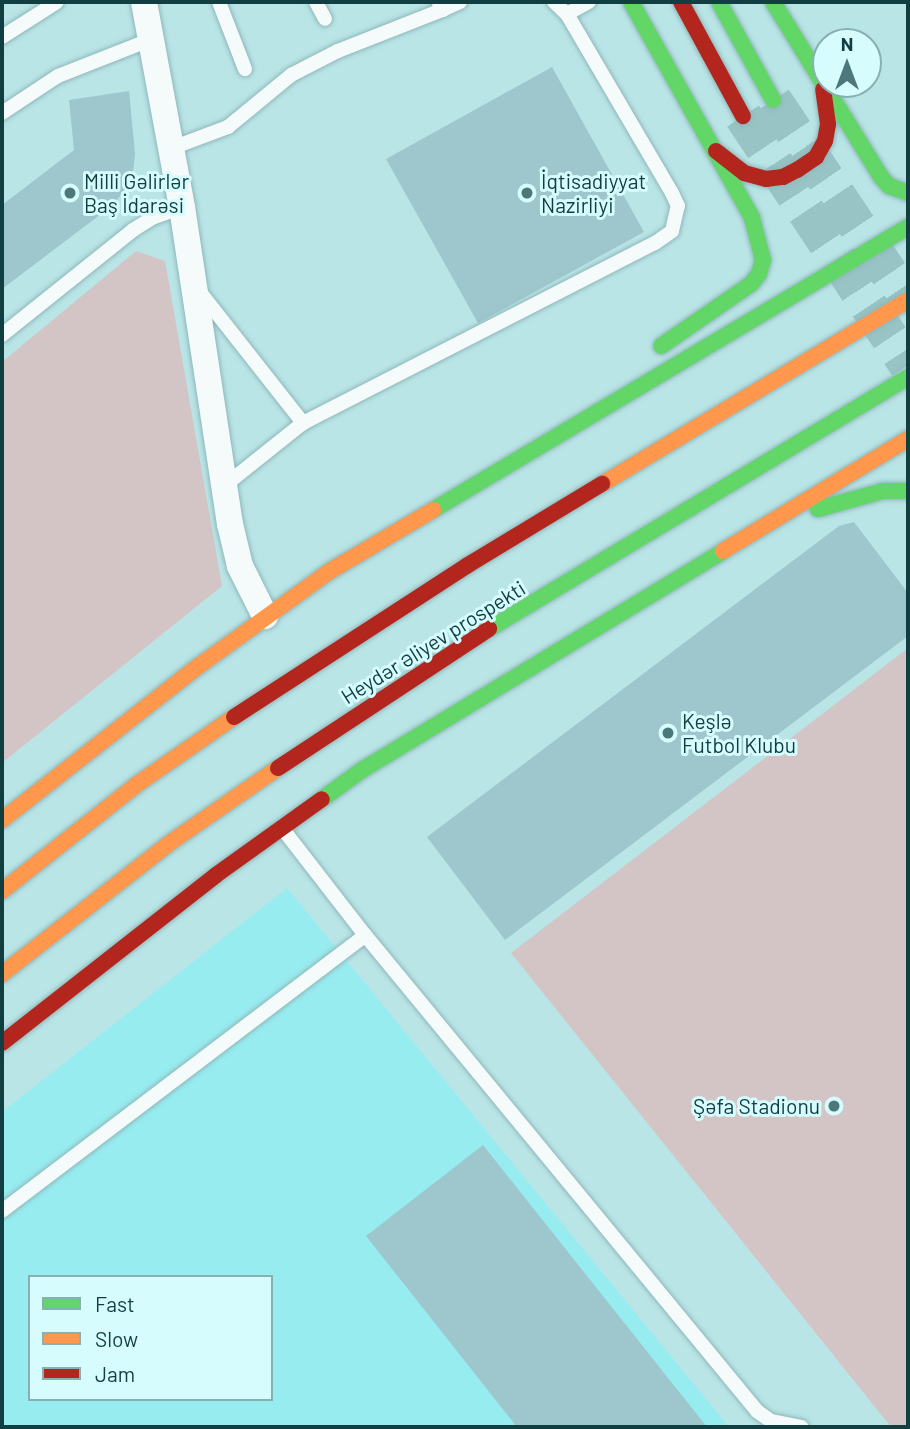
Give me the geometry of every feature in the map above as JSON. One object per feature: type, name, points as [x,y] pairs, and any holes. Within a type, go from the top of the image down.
[{"type":"main road","points":[[631,2],[709,146],[752,218],[762,248],[759,274],[745,289],[649,355]]},
{"type":"main road","points":[[681,2],[743,116]]},
{"type":"main road","points":[[719,2],[773,100]]},
{"type":"main road","points":[[773,2],[812,69]]},
{"type":"main road","points":[[709,146],[744,173],[766,179],[783,177],[816,157],[825,141],[828,124],[824,98]]},
{"type":"main road","points":[[830,98],[881,177],[889,186],[908,193]]},
{"type":"main road","points":[[330,571],[908,227]]},
{"type":"main road","points":[[2,891],[136,785],[279,685],[468,565],[908,300]]},
{"type":"main road","name":"Heydər Əliyev prospekti","points":[[2,974],[171,842],[317,741],[496,625],[908,377]]},
{"type":"main road","points":[[2,820],[265,616],[558,416]]},
{"type":"main road","points":[[2,1043],[282,828],[362,770],[908,439]]},
{"type":"main road","points":[[765,524],[862,496],[908,491]]},
{"type":"street","points":[[144,2],[172,148],[240,566],[265,616]]},
{"type":"lane","points":[[2,37],[57,2]]},
{"type":"lane","points":[[219,2],[244,69]]},
{"type":"lane","points":[[316,2],[325,19]]},
{"type":"lane","points":[[172,148],[228,127],[291,75],[338,51],[440,6],[460,2]]},
{"type":"lane","points":[[225,486],[303,423],[643,249],[672,231],[678,206],[567,14],[554,2]]},
{"type":"lane","points":[[567,14],[589,2]]},
{"type":"lane","points":[[2,113],[58,76],[152,39]]},
{"type":"lane","points":[[2,335],[133,230],[152,218],[182,207]]},
{"type":"lane","points":[[194,285],[303,423]]},
{"type":"lane","points":[[282,828],[365,935],[757,1411],[771,1421],[802,1427]]},
{"type":"lane","points":[[2,1211],[365,935]]},
{"type":"shaded area","points":[[136,251],[165,261],[222,586],[2,763],[2,362]]},
{"type":"shaded area","points":[[908,648],[908,1427],[891,1427],[511,953]]},
{"type":"shaded area","points":[[287,888],[729,1427],[2,1427],[2,1112]]},
{"type":"building","points":[[552,67],[644,232],[478,323],[386,159]]},
{"type":"building","name":"Milli Gəlirlər Baş İdarəsi","points":[[129,91],[135,154],[132,181],[113,205],[2,289],[2,205],[74,150],[69,100]]},
{"type":"building","points":[[854,522],[908,593],[908,636],[505,940],[427,837],[839,526]]},
{"type":"building","points":[[483,1145],[707,1427],[517,1427],[366,1236]]},
{"type":"tunnel","points":[[773,100],[908,302]]},
{"type":"tunnel","points":[[743,116],[908,365]]},
{"type":"traffic: fast","points":[[631,2],[752,218],[763,260],[759,274],[751,284],[661,346]]},
{"type":"traffic: fast","points":[[719,2],[773,100]]},
{"type":"traffic: fast","points":[[773,2],[881,177],[889,186],[908,193]]},
{"type":"traffic: fast","points":[[433,510],[908,227]]},
{"type":"traffic: fast","points":[[489,629],[908,377]]},
{"type":"traffic: fast","points":[[818,509],[883,491],[908,491]]},
{"type":"traffic: fast","points":[[322,799],[362,770],[723,551]]},
{"type":"traffic: slow","points":[[602,484],[908,300]]},
{"type":"traffic: slow","points":[[723,551],[908,439]]},
{"type":"traffic: slow","points":[[2,820],[200,665],[330,571],[433,510]]},
{"type":"traffic: slow","points":[[2,891],[136,785],[234,717]]},
{"type":"traffic: slow","points":[[2,974],[171,842],[278,768]]},
{"type":"traffic: jam","points":[[681,2],[743,116]]},
{"type":"traffic: jam","points":[[716,151],[744,173],[766,179],[783,177],[816,157],[825,141],[828,124],[824,98]]},
{"type":"traffic: jam","points":[[234,717],[468,565],[602,484]]},
{"type":"traffic: jam","points":[[278,768],[489,629]]},
{"type":"traffic: jam","points":[[2,1043],[216,875],[322,799]]},
{"type":"place","name":"Milli Gəlirlər Baş İdarəsi","points":[[70,193]]},
{"type":"place","name":"İqtisadiyyat Nazirliyi","points":[[527,193]]},
{"type":"place","name":"Keşlə Futbol Klubu","points":[[668,733]]},
{"type":"place","name":"Şəfa Stadionu","points":[[834,1106]]}]
